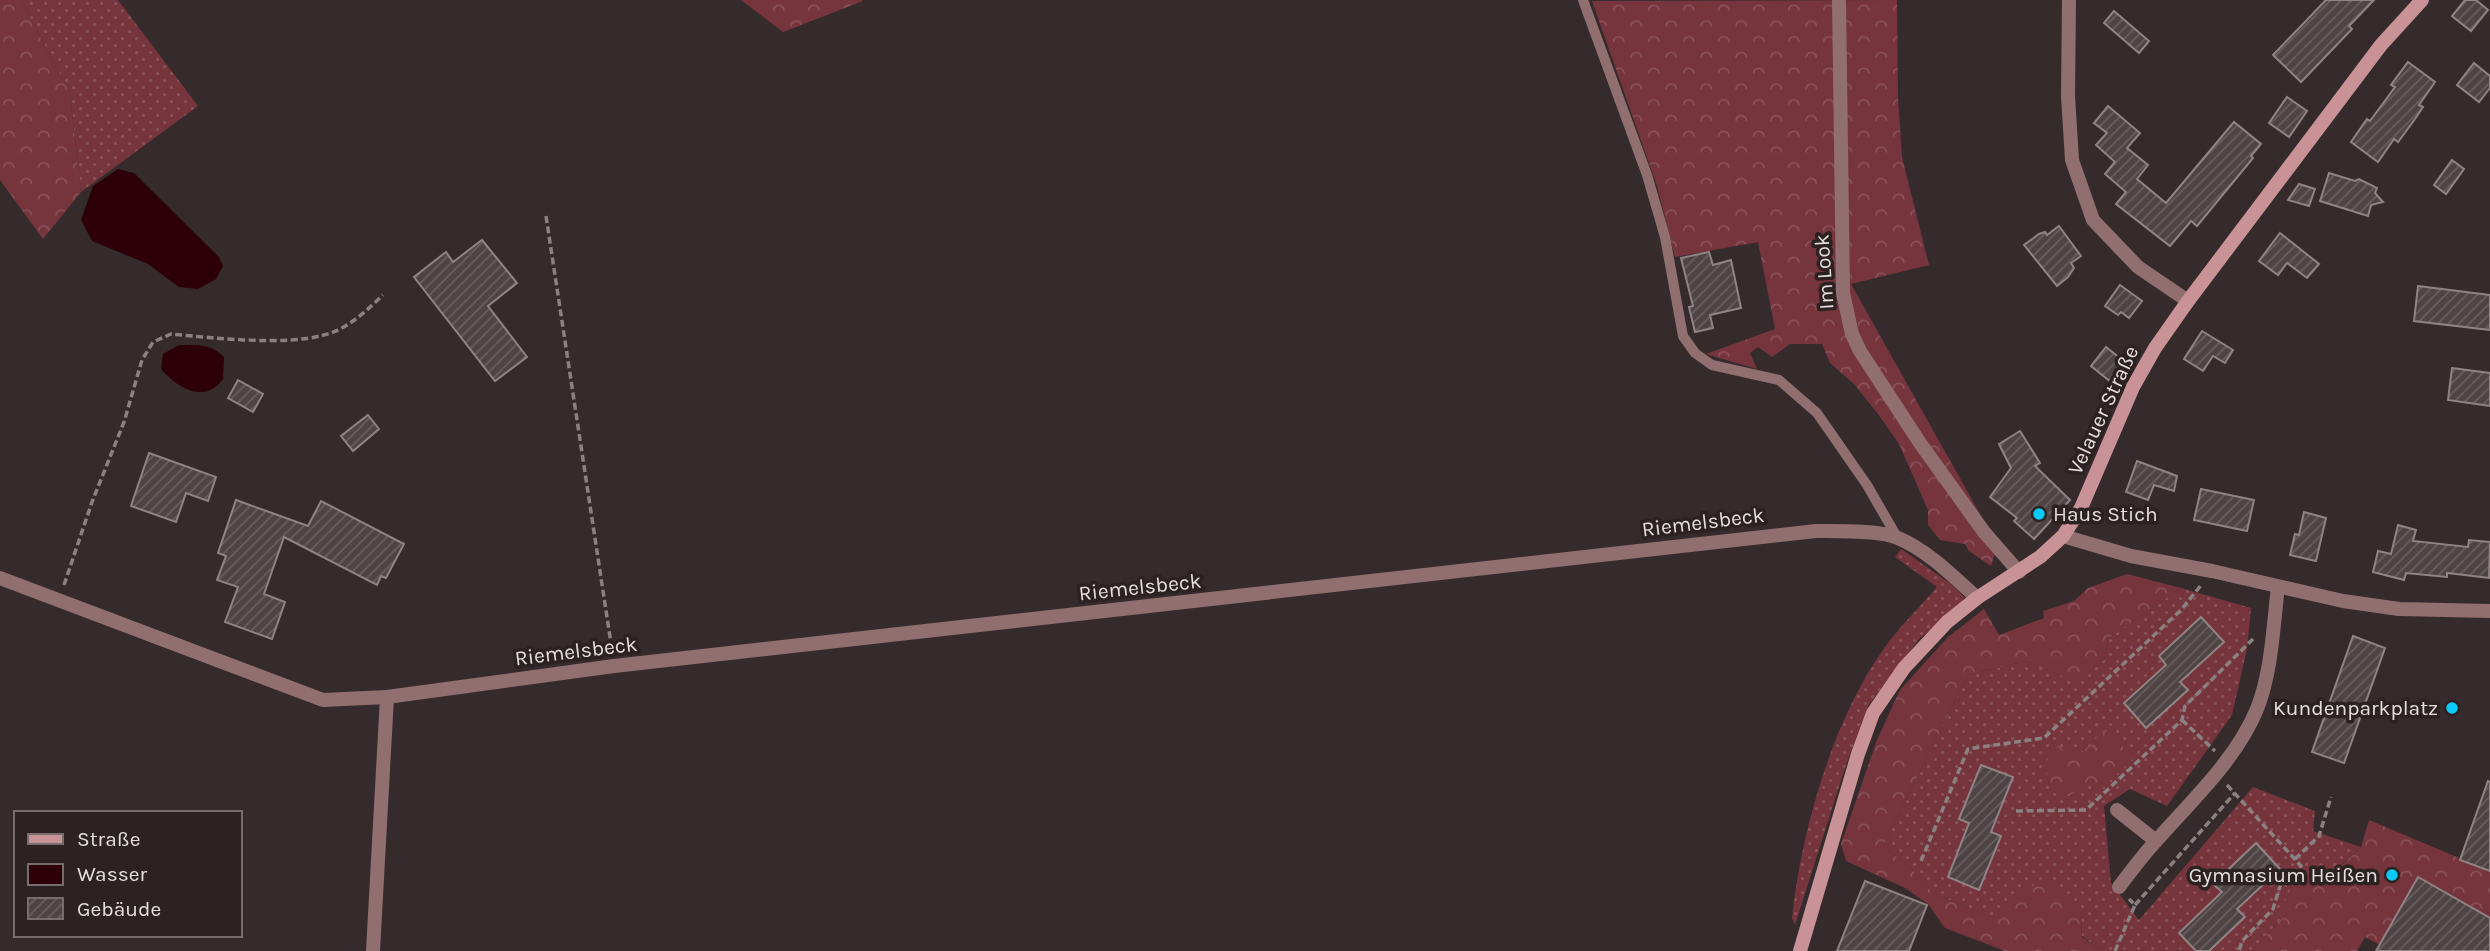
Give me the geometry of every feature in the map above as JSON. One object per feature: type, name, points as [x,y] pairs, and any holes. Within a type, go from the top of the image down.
[{"type":"main road","name":"Velauer Straße","points":[[1800,951],[1857,754],[1873,713],[1904,668],[1947,622],[1977,597],[2019,572],[2063,536],[2086,497],[2133,387],[2155,348],[2188,300],[2381,45],[2422,0]]},
{"type":"street","name":"Im Look","points":[[1839,0],[1842,288],[1849,324],[1860,351],[1920,443],[1984,532],[2019,572]]},
{"type":"street","points":[[2069,0],[2068,96],[2072,160],[2093,219],[2138,267],[2188,300]]},
{"type":"street","name":"Riemelsbeck","points":[[0,578],[323,700],[387,697],[614,666],[1788,533],[1847,531],[1897,537],[1942,566],[1977,597]]},
{"type":"street","points":[[2063,536],[2131,556],[2212,571],[2343,601],[2399,610],[2490,611]]},
{"type":"street","points":[[2119,887],[2245,735],[2258,706],[2266,674],[2278,587]]},
{"type":"street","points":[[373,951],[387,697]]},
{"type":"street","points":[[2117,810],[2156,841]]},
{"type":"lane","name":"Riemelsbeck","points":[[1583,0],[1647,175],[1665,237],[1684,336],[1695,354],[1712,365],[1779,380],[1817,413],[1867,485],[1897,537]]},
{"type":"path","points":[[546,216],[614,666]]},
{"type":"path","points":[[58,600],[92,502],[124,422],[142,360],[153,342],[171,334],[289,339],[326,335],[357,319],[383,295]]},
{"type":"path","points":[[1921,862],[1968,749],[2044,738],[2181,610],[2212,571]]},
{"type":"path","points":[[2016,811],[2086,810],[2182,720],[2185,706],[2254,638]]},
{"type":"path","points":[[2182,720],[2215,751]]},
{"type":"path","points":[[2216,772],[2301,866],[2281,883],[2273,909],[2242,941],[2239,951]]},
{"type":"path","points":[[2115,951],[2135,905],[2235,793]]},
{"type":"path","points":[[2295,859],[2319,836],[2331,797]]},
{"type":"path","points":[[2119,887],[2135,905]]},
{"type":"green space","points":[[0,0],[21,0],[70,93],[81,192],[43,239],[0,180]]},
{"type":"green space","points":[[21,0],[118,0],[198,106],[81,192],[70,93]]},
{"type":"green space","points":[[741,0],[862,0],[863,1],[783,32]]},
{"type":"green space","points":[[1897,0],[1902,157],[1929,265],[1851,284],[1989,530],[1995,553],[1991,566],[1969,551],[1965,544],[1940,540],[1928,525],[1928,510],[1899,444],[1854,384],[1830,363],[1822,344],[1790,344],[1772,357],[1758,347],[1750,353],[1757,369],[1706,354],[1775,329],[1758,242],[1675,257],[1657,186],[1592,1]]},
{"type":"green space","points":[[1901,549],[1951,584],[1965,598],[1948,617],[1920,638],[1868,706],[1846,765],[1795,925],[1792,918],[1803,849],[1822,777],[1835,741],[1866,676],[1885,647],[1937,587],[1895,557]]},
{"type":"green space","points":[[2127,574],[2181,588],[2109,638],[2104,660],[2077,683],[2026,661],[1968,675],[1883,846],[1911,868],[1933,893],[1990,917],[2045,877],[2081,911],[2082,937],[2108,951],[2005,951],[1945,928],[1928,904],[1905,888],[1846,861],[1841,844],[1877,740],[1900,690],[1947,638],[1984,609],[1999,635],[2044,618],[2043,611],[2074,601],[2088,588]]},
{"type":"green space","points":[[2181,588],[2251,608],[2247,649],[2232,715],[2167,806],[2130,789],[2104,806],[2111,883],[2139,920],[2253,787],[2315,811],[2313,831],[2361,847],[2284,916],[2252,951],[2108,951],[2095,946],[2082,936],[2081,911],[1990,917],[1933,893],[1911,868],[1883,846],[1968,675],[2026,661],[2077,682],[2104,660],[2109,638]]},
{"type":"green space","points":[[2105,729],[2134,758],[2103,788],[2089,782],[2070,795],[2052,790],[2044,765],[2057,746],[2083,752]]},
{"type":"green space","points":[[2369,820],[2490,871],[2490,918],[2418,877],[2380,945],[2365,937],[2357,951],[2252,951],[2284,916],[2286,892],[2315,870],[2331,875],[2361,847]]},
{"type":"water","points":[[118,169],[134,173],[219,257],[223,266],[216,279],[198,289],[179,287],[148,264],[92,241],[81,220],[93,186]]},
{"type":"water","points":[[179,345],[203,346],[219,352],[224,357],[222,381],[210,390],[197,392],[171,379],[161,369],[163,354]]},
{"type":"building","points":[[2326,0],[2374,0],[2349,26],[2352,29],[2301,82],[2273,55]]},
{"type":"building","points":[[2465,0],[2476,0],[2488,10],[2471,31],[2452,16]]},
{"type":"building","points":[[2114,11],[2149,41],[2139,53],[2104,23]]},
{"type":"building","points":[[2408,62],[2435,82],[2419,105],[2423,107],[2415,119],[2398,142],[2394,139],[2378,162],[2351,142],[2395,87],[2391,85]]},
{"type":"building","points":[[2474,63],[2490,76],[2490,88],[2479,102],[2457,85]]},
{"type":"building","points":[[2287,97],[2307,111],[2289,137],[2269,123]]},
{"type":"building","points":[[2108,106],[2140,133],[2127,148],[2148,165],[2137,179],[2166,203],[2234,122],[2261,144],[2251,156],[2253,158],[2197,226],[2191,221],[2170,246],[2116,204],[2126,192],[2105,174],[2115,162],[2096,145],[2107,133],[2094,123]]},
{"type":"building","points":[[2452,160],[2464,169],[2446,194],[2434,185]]},
{"type":"building","points":[[2329,173],[2355,181],[2359,179],[2377,188],[2375,193],[2383,202],[2371,205],[2368,216],[2320,201]]},
{"type":"building","points":[[2299,184],[2315,189],[2309,206],[2288,200]]},
{"type":"building","points":[[2059,226],[2081,256],[2071,263],[2074,268],[2057,286],[2024,245],[2039,234],[2045,232],[2047,235]]},
{"type":"building","points":[[2280,233],[2319,264],[2307,278],[2287,263],[2278,275],[2259,261]]},
{"type":"building","points":[[482,240],[517,283],[488,306],[527,357],[495,381],[414,277],[446,252],[453,262]]},
{"type":"building","points":[[1709,252],[1713,265],[1731,260],[1741,308],[1710,315],[1713,328],[1695,332],[1689,307],[1693,306],[1681,258]]},
{"type":"building","points":[[2120,285],[2142,301],[2129,318],[2121,312],[2118,315],[2105,306]]},
{"type":"building","points":[[2418,286],[2490,295],[2490,330],[2414,321]]},
{"type":"building","points":[[2202,331],[2233,350],[2225,363],[2213,356],[2203,371],[2184,359]]},
{"type":"building","points":[[2106,347],[2126,363],[2111,382],[2091,366]]},
{"type":"building","points":[[2452,368],[2490,373],[2490,406],[2448,400]]},
{"type":"building","points":[[238,380],[263,394],[253,412],[228,398]]},
{"type":"building","points":[[368,415],[379,429],[353,451],[341,436]]},
{"type":"building","points":[[2020,431],[2040,463],[2035,466],[2070,500],[2034,539],[2014,521],[2017,518],[1990,497],[2011,468],[1999,444]]},
{"type":"building","points":[[149,453],[216,477],[208,501],[186,493],[176,522],[131,506]]},
{"type":"building","points":[[2137,461],[2177,476],[2174,491],[2154,485],[2148,500],[2126,492]]},
{"type":"building","points":[[2201,489],[2254,500],[2247,531],[2194,520]]},
{"type":"building","points":[[236,500],[308,526],[321,501],[404,544],[386,578],[381,576],[377,585],[284,537],[264,594],[285,602],[272,639],[225,622],[238,587],[217,580],[226,556],[218,553]]},
{"type":"building","points":[[2304,512],[2326,518],[2316,561],[2290,555],[2295,534],[2299,535]]},
{"type":"building","points":[[2398,525],[2416,530],[2413,541],[2468,547],[2469,540],[2490,542],[2489,578],[2447,573],[2447,577],[2406,573],[2404,580],[2373,572],[2378,551],[2391,554]]},
{"type":"building","points":[[2201,617],[2224,642],[2180,682],[2188,690],[2146,728],[2124,703],[2166,665],[2159,656]]},
{"type":"building","points":[[2353,636],[2385,648],[2344,763],[2312,752]]},
{"type":"building","points":[[1981,765],[2013,777],[1991,832],[2001,836],[1979,890],[1948,877],[1969,823],[1959,819]]},
{"type":"building","points":[[2488,781],[2490,782],[2490,871],[2460,860]]},
{"type":"building","points":[[2256,843],[2280,869],[2237,909],[2245,917],[2209,951],[2196,951],[2179,933],[2222,892],[2213,884]]},
{"type":"building","points":[[2418,877],[2490,918],[2490,951],[2376,951]]},
{"type":"building","points":[[1865,881],[1927,905],[1909,951],[1837,951]]},
{"type":"place","name":"Haus Stich","points":[[2039,514]]},
{"type":"place","name":"Kundenparkplatz","points":[[2452,708]]},
{"type":"place","name":"Gymnasium Heißen","points":[[2392,875]]}]
